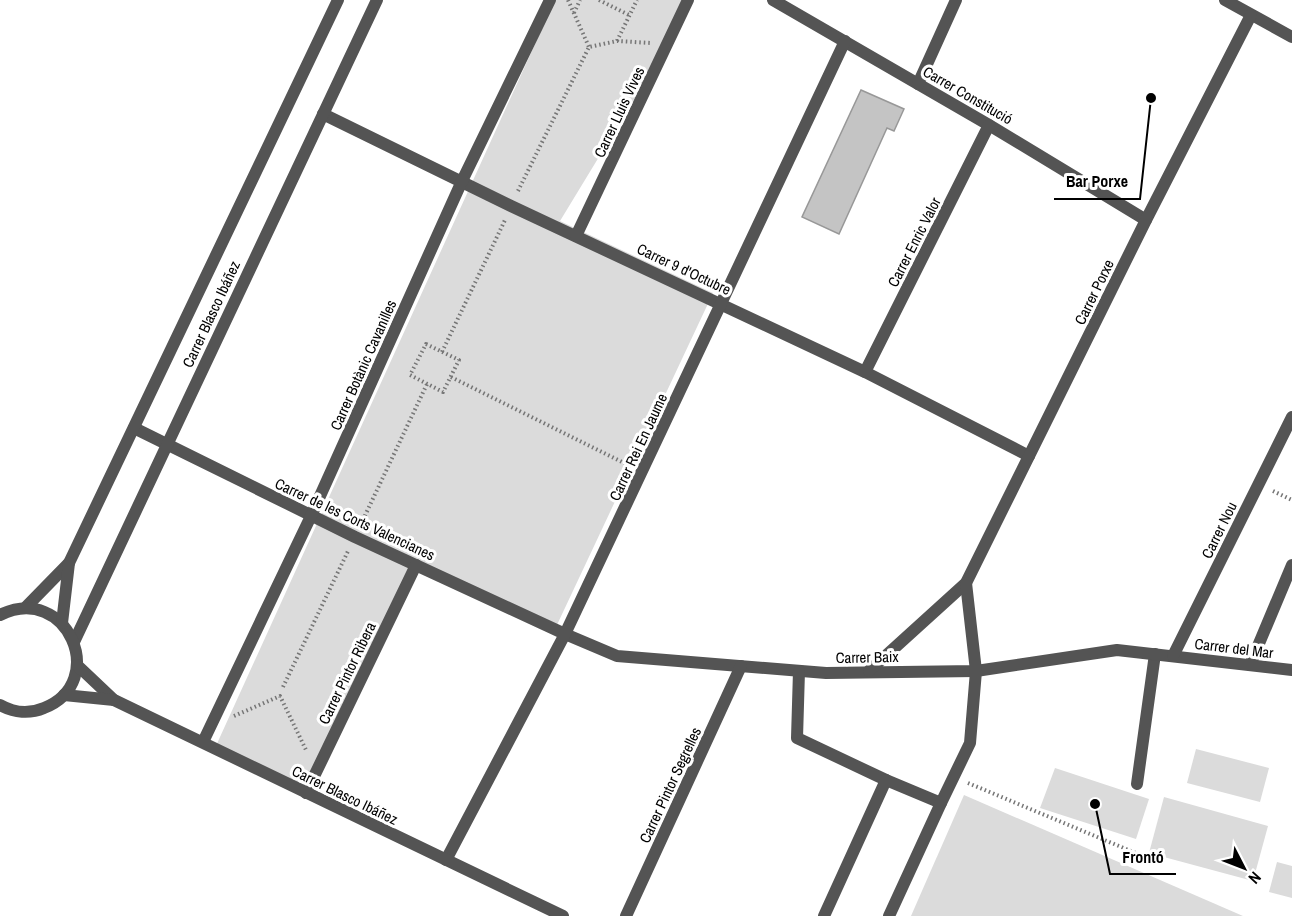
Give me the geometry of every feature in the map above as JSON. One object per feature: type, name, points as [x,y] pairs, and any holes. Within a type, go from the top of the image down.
[{"type":"street","name":"Carrer Blasco Ibáñez","points":[[25,608],[69,563],[338,0]]},
{"type":"street","name":"Carrer Blasco Ibáñez","points":[[74,642],[377,0]]},
{"type":"street","name":"Carrer Botànic Cavanilles","points":[[203,742],[311,516],[462,181],[550,0]]},
{"type":"street","name":"Carrer Lluis Vives","points":[[576,236],[688,0]]},
{"type":"street","name":"Carrer Constitució","points":[[773,0],[845,40],[1146,220]]},
{"type":"street","points":[[918,84],[956,0]]},
{"type":"street","points":[[1225,0],[1292,37]]},
{"type":"street","name":"Carrer Porxe","points":[[869,671],[966,583],[1146,220],[1251,15]]},
{"type":"street","name":"Carrer Rei En Jaume","points":[[446,860],[565,634],[845,40]]},
{"type":"street","name":"Carrer 9 d'Octubre","points":[[323,114],[511,206],[865,372],[1029,456]]},
{"type":"street","name":"Carrer Enric Valor","points":[[865,372],[989,125]]},
{"type":"street","name":"Carrer Nou","points":[[1173,656],[1292,417]]},
{"type":"street","name":"Carrer de les Corts Valencianes","points":[[134,428],[311,516],[565,634]]},
{"type":"street","name":"Carrer Blasco Ibáñez","points":[[62,623],[69,563]]},
{"type":"street","name":"Carrer Pintor Ribera","points":[[306,794],[416,565]]},
{"type":"street","points":[[1250,665],[1292,565]]},
{"type":"street","points":[[889,916],[970,743],[976,671],[966,583]]},
{"type":"street","points":[[0,615],[16,609],[41,610],[62,623],[74,642],[77,665],[73,681],[64,695],[47,708],[33,712],[19,712],[0,705]]},
{"type":"street","name":"Carrer Baix","points":[[565,634],[617,656],[826,673],[976,671],[1117,650],[1173,656]]},
{"type":"street","points":[[1137,784],[1155,654]]},
{"type":"street","name":"Carrer del Mar","points":[[1173,656],[1292,670]]},
{"type":"street","name":"Carrer Blasco Ibáñez","points":[[77,665],[114,700],[563,916]]},
{"type":"street","name":"Carrer Pintor Segrelles","points":[[626,916],[741,666]]},
{"type":"street","points":[[799,671],[797,738],[941,803]]},
{"type":"street","name":"Carrer Blasco Ibáñez","points":[[64,695],[114,700]]},
{"type":"street","points":[[824,916],[886,780]]},
{"type":"path","points":[[442,352],[589,47],[568,0]]},
{"type":"path","points":[[574,13],[580,0]]},
{"type":"path","points":[[599,0],[629,15]]},
{"type":"path","points":[[617,41],[637,0]]},
{"type":"path","points":[[589,47],[617,41],[667,45]]},
{"type":"path","points":[[426,344],[442,352],[459,360],[443,392],[410,375],[426,344]]},
{"type":"path","points":[[451,377],[642,472]]},
{"type":"path","points":[[212,725],[280,696],[316,772]]},
{"type":"path","points":[[954,777],[1138,854]]},
{"type":"shaded area","points":[[555,0],[688,0],[667,45],[560,221],[713,293],[556,627],[416,565],[306,793],[215,748]]},
{"type":"shaded area","points":[[1196,749],[1269,768],[1260,802],[1187,783]]},
{"type":"shaded area","points":[[1055,768],[1149,799],[1136,839],[1040,808]]},
{"type":"shaded area","points":[[964,795],[1243,916],[911,916]]},
{"type":"shaded area","points":[[1164,797],[1268,826],[1253,881],[1149,853]]},
{"type":"shaded area","points":[[1277,862],[1292,866],[1292,898],[1269,892]]},
{"type":"building","points":[[861,90],[904,109],[894,131],[887,128],[839,234],[802,217]]},
{"type":"place","name":"Bar Porxe","points":[[1151,98]]},
{"type":"place","name":"Frontó","points":[[1095,804]]}]
